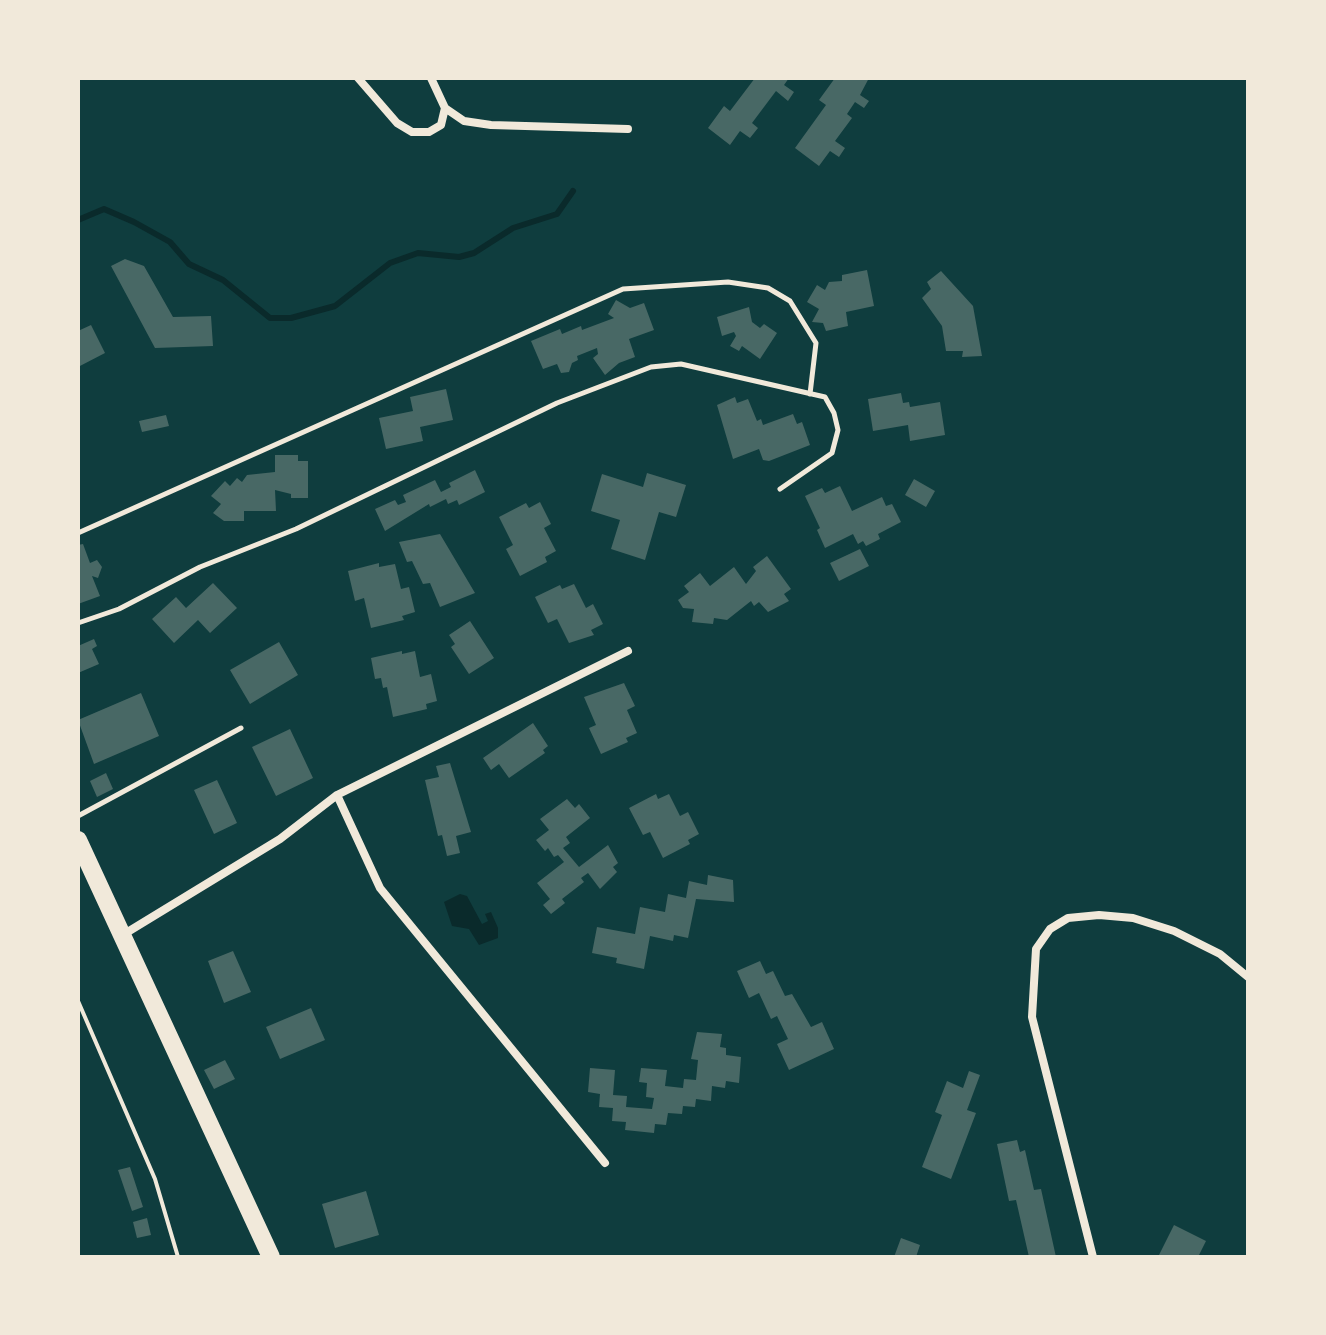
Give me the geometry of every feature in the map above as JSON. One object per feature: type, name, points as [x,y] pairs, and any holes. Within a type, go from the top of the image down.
[{"type":"main road","points":[[78,840],[120,937],[271,1257]]},
{"type":"street","points":[[358,78],[397,123],[412,132],[429,132],[441,125],[445,108]]},
{"type":"street","points":[[431,78],[445,108],[464,121],[491,125],[628,129]]},
{"type":"street","points":[[120,937],[280,839],[337,795],[628,651]]},
{"type":"street","points":[[337,795],[380,888],[605,1163]]},
{"type":"street","points":[[1093,1257],[1032,1017],[1036,949],[1050,929],[1068,918],[1099,915],[1133,918],[1174,931],[1220,954],[1248,977]]},
{"type":"lane","points":[[78,533],[623,289],[728,282],[768,288],[790,301],[816,343],[810,394]]},
{"type":"lane","points":[[78,623],[119,609],[200,567],[296,529],[557,403],[651,367],[681,364],[825,397],[834,413],[836,443],[823,461],[780,489]]},
{"type":"lane","points":[[78,816],[241,728]]},
{"type":"path","points":[[78,1001],[155,1179],[178,1257]]},
{"type":"water","points":[[460,894],[467,896],[482,924],[488,921],[485,914],[491,912],[498,928],[498,938],[479,945],[469,929],[452,926],[444,902]]},
{"type":"building","points":[[755,78],[789,78],[784,85],[794,92],[788,101],[776,91],[752,123],[758,128],[750,138],[740,131],[730,145],[708,128],[724,106],[730,111]]},
{"type":"building","points":[[835,78],[869,78],[860,95],[869,101],[864,108],[855,102],[847,114],[852,118],[835,141],[845,148],[839,157],[830,151],[819,166],[795,148],[826,105],[819,100]]},
{"type":"building","points":[[125,259],[144,266],[173,317],[211,316],[213,346],[155,348],[111,266]]},
{"type":"building","points":[[867,270],[874,306],[846,312],[848,326],[826,331],[823,323],[812,322],[819,309],[807,302],[817,285],[825,290],[829,282],[842,281],[842,275]]},
{"type":"building","points":[[941,271],[973,306],[982,356],[962,357],[963,351],[946,351],[942,326],[922,298],[931,289],[927,282]]},
{"type":"building","points":[[616,300],[630,308],[644,303],[654,330],[629,339],[635,357],[619,363],[605,375],[593,358],[598,354],[597,348],[577,356],[578,360],[572,363],[569,372],[561,373],[557,364],[543,369],[531,341],[560,329],[562,334],[581,326],[582,330],[614,318],[608,314]]},
{"type":"building","points":[[749,307],[752,322],[760,328],[764,324],[777,333],[760,359],[742,346],[739,351],[730,346],[736,336],[734,332],[722,336],[717,317]]},
{"type":"building","points":[[91,325],[105,353],[78,367],[78,331]]},
{"type":"building","points":[[446,389],[453,420],[420,427],[423,441],[386,449],[379,418],[413,411],[410,397]]},
{"type":"building","points":[[901,393],[903,403],[909,402],[910,407],[940,402],[945,435],[910,441],[908,425],[873,431],[868,399]]},
{"type":"building","points":[[735,397],[737,403],[748,399],[757,421],[761,419],[763,425],[793,414],[797,424],[802,422],[810,445],[769,461],[763,460],[759,449],[733,459],[717,405]]},
{"type":"building","points":[[166,415],[169,426],[142,432],[139,421]]},
{"type":"building","points":[[275,455],[298,455],[298,461],[308,461],[308,498],[291,498],[291,494],[275,490],[276,511],[244,511],[244,521],[224,521],[213,513],[221,504],[211,496],[225,481],[230,486],[237,478],[242,482],[247,475],[275,472]]},
{"type":"building","points":[[475,470],[485,492],[459,505],[457,500],[448,504],[446,499],[430,507],[429,504],[385,531],[375,509],[395,500],[398,505],[406,502],[403,495],[435,480],[441,492],[451,487],[449,483]]},
{"type":"building","points":[[647,473],[686,485],[676,517],[659,512],[645,560],[611,549],[620,520],[591,511],[602,474],[643,487]]},
{"type":"building","points":[[914,479],[935,491],[926,507],[905,495]]},
{"type":"building","points":[[840,486],[852,511],[882,497],[886,506],[892,504],[901,522],[878,534],[880,539],[866,546],[863,541],[858,544],[853,534],[825,548],[817,530],[820,528],[805,496],[822,488],[825,493]]},
{"type":"building","points":[[540,502],[551,524],[544,528],[556,551],[545,557],[547,562],[520,576],[506,549],[513,545],[499,517],[526,503],[529,508]]},
{"type":"building","points":[[440,534],[475,593],[440,607],[430,583],[423,584],[412,561],[407,562],[399,542]]},
{"type":"building","points":[[83,544],[90,563],[97,560],[102,567],[98,578],[92,576],[100,596],[78,604],[78,545]]},
{"type":"building","points":[[860,549],[869,566],[839,581],[830,563]]},
{"type":"building","points":[[767,556],[791,589],[784,594],[789,601],[768,612],[759,602],[754,606],[751,601],[727,620],[714,618],[713,624],[692,622],[694,609],[683,608],[678,600],[689,592],[684,586],[700,573],[710,586],[734,567],[746,584],[756,571],[753,567]]},
{"type":"building","points":[[379,563],[379,567],[395,564],[401,589],[409,587],[415,612],[402,616],[404,620],[371,628],[364,598],[355,601],[348,571]]},
{"type":"building","points":[[213,583],[237,608],[210,633],[198,620],[174,643],[152,619],[176,597],[186,608]]},
{"type":"building","points":[[574,584],[586,608],[593,604],[603,624],[591,630],[594,635],[569,643],[557,619],[548,623],[535,597],[560,585],[562,589]]},
{"type":"building","points":[[470,621],[494,658],[469,674],[451,647],[455,644],[449,635]]},
{"type":"building","points":[[94,639],[97,646],[92,649],[99,664],[78,673],[78,646]]},
{"type":"building","points":[[279,642],[298,675],[250,704],[230,670]]},
{"type":"building","points":[[402,651],[402,654],[415,651],[420,677],[431,674],[437,701],[426,704],[427,709],[393,717],[387,687],[383,688],[381,678],[375,679],[371,658]]},
{"type":"building","points":[[624,683],[635,706],[627,710],[637,733],[626,738],[628,742],[601,754],[589,728],[596,725],[584,697]]},
{"type":"building","points":[[141,693],[159,736],[94,764],[78,720]]},
{"type":"building","points":[[533,723],[548,746],[543,750],[545,753],[509,778],[499,764],[491,770],[483,758]]},
{"type":"building","points":[[290,729],[313,778],[276,796],[252,747]]},
{"type":"building","points":[[450,763],[471,832],[456,836],[460,853],[447,856],[442,835],[438,836],[425,780],[439,777],[436,766]]},
{"type":"building","points":[[106,773],[113,789],[97,797],[90,781]]},
{"type":"building","points":[[217,780],[237,823],[214,834],[194,790]]},
{"type":"building","points":[[656,794],[658,799],[669,794],[680,816],[688,812],[699,834],[688,840],[690,844],[663,858],[650,832],[643,835],[629,808]]},
{"type":"building","points":[[567,799],[575,808],[579,804],[590,818],[566,837],[570,843],[563,848],[579,867],[608,845],[618,863],[613,867],[617,872],[600,889],[588,873],[581,878],[584,882],[562,899],[565,903],[551,914],[543,905],[550,899],[537,883],[564,862],[558,855],[554,857],[548,848],[545,851],[536,840],[549,830],[540,819]]},
{"type":"building","points":[[708,875],[733,880],[734,902],[696,899],[688,938],[674,935],[673,941],[650,936],[644,969],[616,963],[617,958],[592,953],[597,927],[635,934],[640,907],[665,912],[668,894],[686,898],[689,881],[707,885]]},
{"type":"building","points":[[233,951],[251,992],[224,1003],[208,961]]},
{"type":"building","points":[[760,961],[766,974],[773,971],[785,996],[792,994],[811,1027],[822,1022],[834,1049],[789,1070],[777,1044],[788,1039],[777,1016],[771,1019],[759,993],[749,998],[737,971]]},
{"type":"building","points":[[311,1008],[325,1040],[280,1059],[266,1027]]},
{"type":"building","points":[[697,1032],[722,1034],[720,1047],[726,1048],[726,1055],[741,1057],[739,1083],[726,1081],[725,1088],[712,1086],[711,1101],[696,1099],[695,1107],[683,1106],[682,1114],[668,1113],[666,1125],[655,1124],[654,1133],[625,1130],[626,1122],[612,1121],[613,1108],[599,1107],[600,1094],[588,1092],[590,1068],[615,1070],[613,1095],[627,1096],[626,1107],[652,1109],[654,1098],[646,1097],[647,1083],[639,1082],[641,1068],[667,1070],[665,1086],[683,1088],[684,1079],[696,1080],[698,1060],[691,1059]]},
{"type":"building","points":[[225,1060],[235,1079],[214,1089],[204,1070]]},
{"type":"building","points":[[969,1071],[980,1075],[967,1110],[976,1113],[951,1179],[922,1167],[942,1115],[935,1112],[947,1081],[963,1088]]},
{"type":"building","points":[[1017,1140],[1020,1152],[1025,1150],[1034,1190],[1041,1189],[1056,1257],[1029,1257],[1016,1200],[1009,1201],[997,1144]]},
{"type":"building","points":[[130,1167],[143,1207],[132,1211],[118,1170]]},
{"type":"building","points":[[366,1191],[379,1235],[335,1248],[322,1204]]},
{"type":"building","points":[[147,1218],[151,1235],[137,1238],[133,1222]]},
{"type":"building","points":[[1174,1225],[1206,1241],[1198,1257],[1158,1257]]},
{"type":"building","points":[[901,1238],[920,1245],[916,1257],[894,1257]]},
{"type":"waterway","points":[[78,220],[104,209],[134,222],[170,242],[189,264],[223,280],[270,318],[291,318],[335,306],[390,263],[418,253],[459,257],[474,253],[513,228],[557,214],[573,191]]}]
